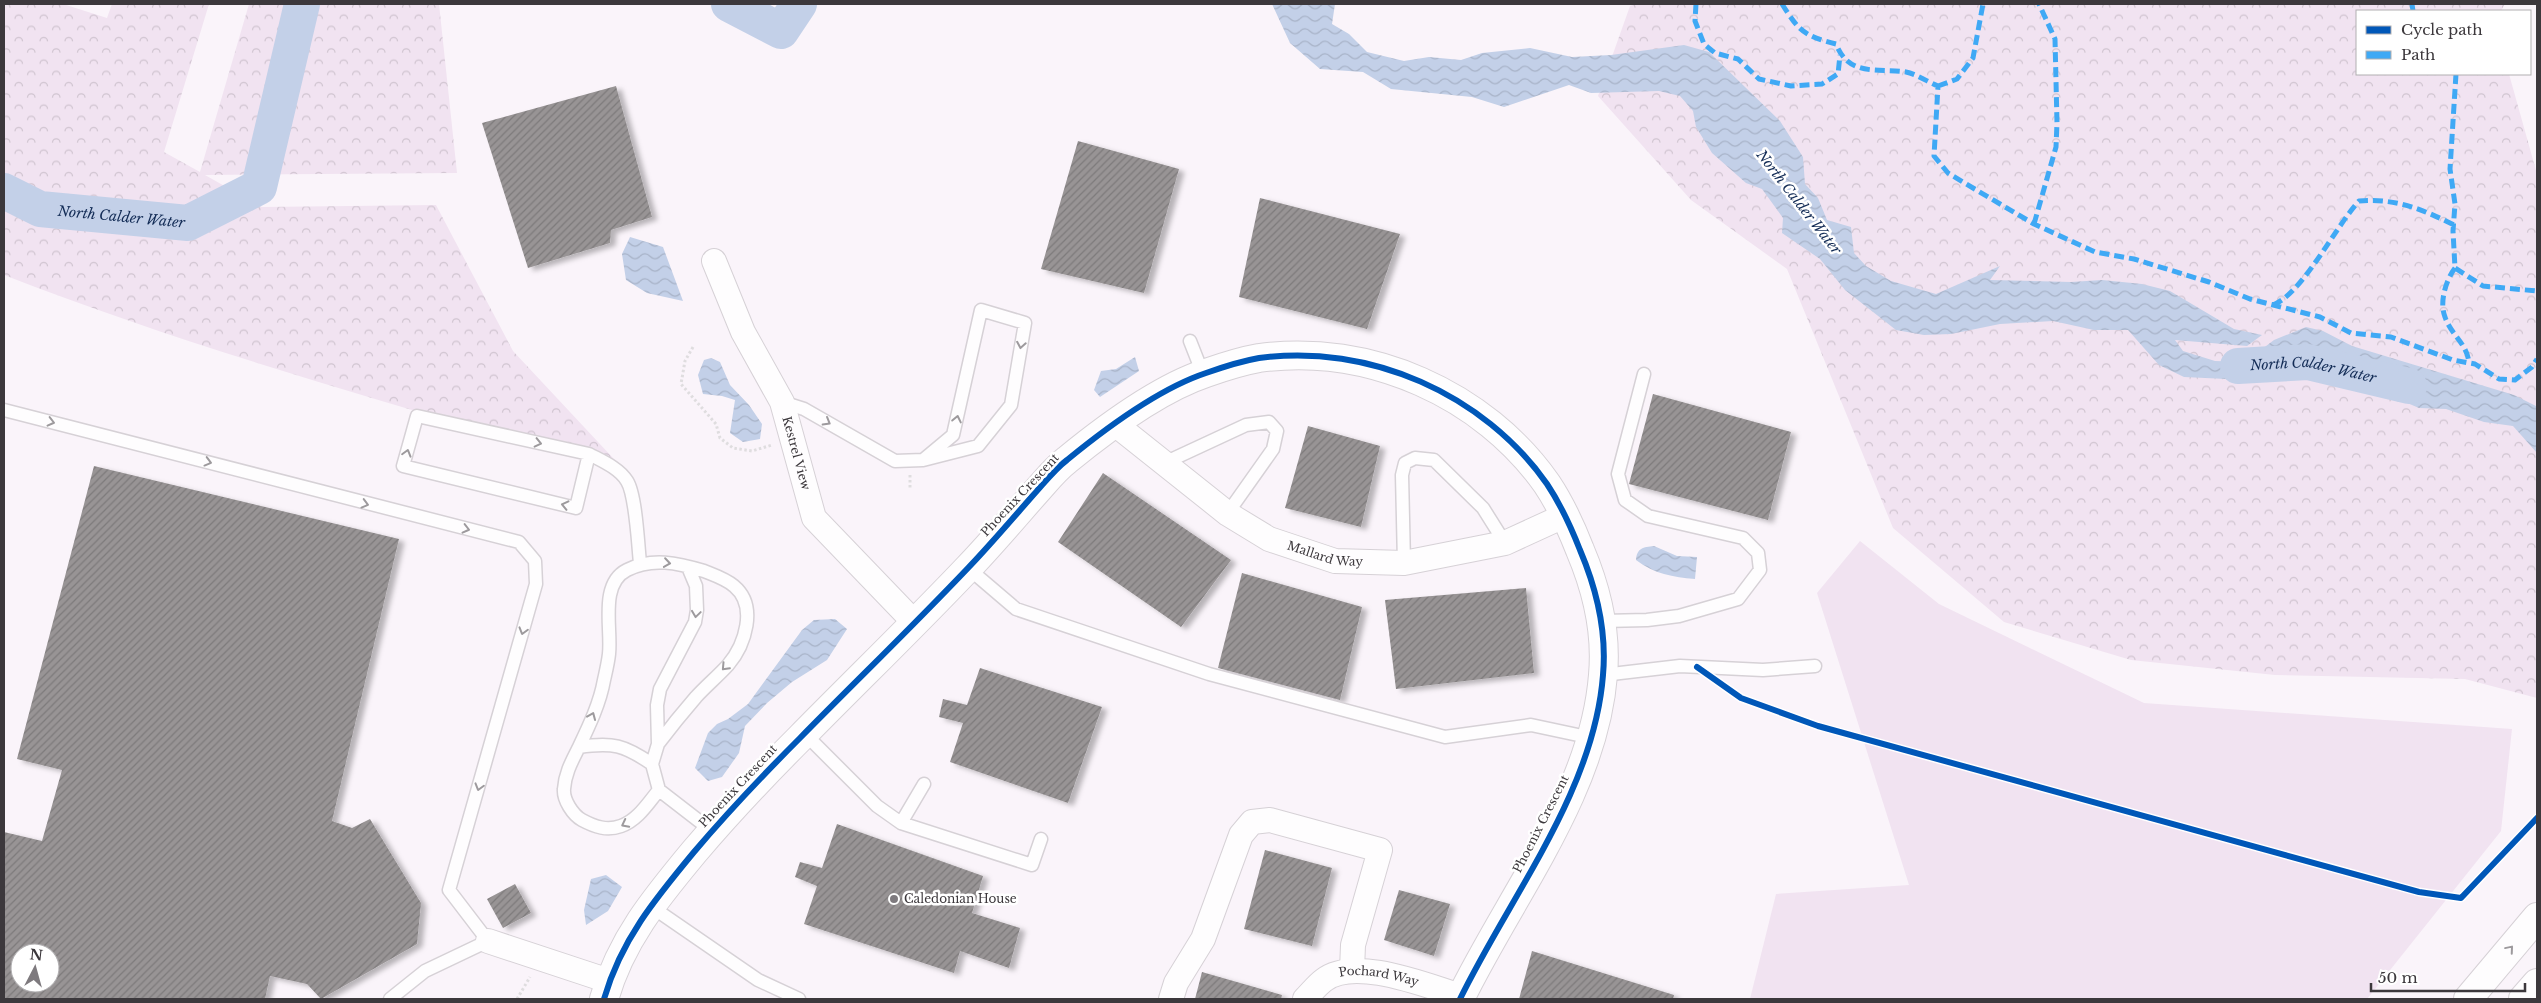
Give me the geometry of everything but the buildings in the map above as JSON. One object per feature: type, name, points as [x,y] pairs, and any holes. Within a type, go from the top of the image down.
[{"type":"main road","name":"Phoenix Crescent","points":[[607,990],[630,936],[649,906],[712,831],[752,786],[968,568],[1063,462],[1159,394],[1203,374],[1258,358],[1321,356],[1392,370],[1436,388],[1480,414],[1514,446],[1546,482],[1566,515],[1589,571],[1603,621],[1603,675],[1592,738],[1573,792],[1460,998]]},
{"type":"main road","points":[[2468,999],[2537,917]]},
{"type":"main road","points":[[2523,999],[2537,983]]},
{"type":"street","name":"Kestrel View","points":[[714,261],[742,332],[782,402],[814,518],[914,622]]},
{"type":"street","name":"Mallard Way","points":[[1115,424],[1162,464],[1227,514],[1269,539],[1335,561],[1404,563],[1505,543],[1566,515]]},
{"type":"street","points":[[1171,999],[1176,983],[1203,939],[1241,835],[1252,822],[1270,820],[1380,850],[1353,945],[1352,970]]},
{"type":"street","points":[[488,941],[607,990]]},
{"type":"street","name":"Pochard Way","points":[[1305,999],[1325,979],[1352,970],[1374,971],[1460,998]]},
{"type":"lane","points":[[782,402],[804,409],[896,461],[923,460],[978,446],[1011,405],[1025,323],[981,310],[953,435],[923,460]]},
{"type":"lane","points":[[1190,341],[1203,374]]},
{"type":"lane","points":[[1603,621],[1647,620],[1679,616],[1738,599],[1760,570],[1758,553],[1743,538],[1648,516],[1625,500],[1618,474],[1644,374]]},
{"type":"lane","points":[[4,410],[519,542],[535,561],[536,584],[449,890],[488,941],[425,971],[390,999]]},
{"type":"lane","points":[[589,454],[576,508],[403,466],[417,416],[589,454],[613,468],[628,482],[634,506],[640,563]]},
{"type":"lane","points":[[1162,464],[1246,425],[1269,422],[1277,432],[1273,449],[1227,514]]},
{"type":"lane","points":[[1404,563],[1402,475],[1406,463],[1416,458],[1434,460],[1483,508],[1505,543]]},
{"type":"lane","points":[[658,744],[696,697],[729,664],[745,634],[746,608],[741,594],[734,586],[720,577],[688,567],[662,562],[640,563],[620,573],[611,590],[609,653],[601,694],[579,747],[568,766],[563,791],[569,806],[577,817],[594,827],[614,828],[626,824],[642,812],[659,790]]},
{"type":"lane","points":[[688,567],[696,586],[697,610],[695,622],[660,689],[657,705],[658,744],[652,764],[659,790],[712,831]]},
{"type":"lane","points":[[968,568],[1016,609],[1209,674],[1446,736],[1531,725],[1592,738]]},
{"type":"lane","points":[[1603,675],[1680,666],[1762,670],[1815,666]]},
{"type":"lane","points":[[804,733],[877,806],[901,823],[1032,864],[1041,839]]},
{"type":"lane","points":[[579,747],[603,743],[617,745],[631,750],[652,764]]},
{"type":"lane","points":[[901,823],[924,784]]},
{"type":"lane","points":[[649,906],[758,980],[799,999]]},
{"type":"path","points":[[692,347],[685,361],[680,384],[716,424],[720,438],[733,448],[752,451],[778,443]]},
{"type":"path","points":[[910,476],[910,490]]},
{"type":"path","points":[[517,999],[533,972]]},
{"type":"green space","points":[[4,4],[63,4],[107,18],[112,4],[209,4],[164,152],[200,172],[249,4],[439,4],[457,173],[205,175],[262,207],[436,205],[513,351],[627,473],[235,356],[80,304],[4,275]]},
{"type":"green space","points":[[1635,4],[2505,4],[2502,10],[2356,10],[2356,75],[2509,75],[2537,174],[2537,698],[2465,679],[2275,675],[2131,660],[2004,622],[1893,528],[1787,269],[1691,200],[1598,96],[1630,6]]},
{"type":"green space","points":[[1860,541],[1939,604],[2144,703],[2512,729],[2501,831],[2367,999],[1750,999],[1776,894],[1909,885],[1817,593]]},
{"type":"water","points":[[1272,4],[1335,4],[1332,24],[1349,34],[1367,52],[1404,61],[1429,57],[1461,60],[1482,53],[1530,48],[1572,57],[1611,55],[1684,45],[1709,52],[1780,121],[1803,157],[1805,184],[1818,198],[1827,220],[1851,227],[1854,253],[1866,266],[1891,281],[1936,294],[2000,266],[1990,280],[2071,282],[2102,280],[2142,284],[2170,291],[2234,329],[2262,335],[2247,346],[2175,340],[2183,351],[2215,361],[2245,362],[2274,340],[2306,327],[2323,331],[2352,346],[2514,395],[2536,406],[2537,453],[2513,426],[2484,422],[2446,409],[2419,408],[2379,391],[2361,374],[2318,357],[2291,361],[2274,374],[2248,380],[2184,377],[2159,365],[2128,330],[2094,330],[2053,321],[2000,324],[1951,334],[1924,335],[1896,330],[1845,290],[1820,259],[1782,233],[1783,218],[1762,189],[1746,183],[1712,153],[1696,127],[1693,111],[1680,96],[1659,91],[1591,93],[1569,85],[1504,107],[1472,97],[1391,89],[1363,72],[1320,69],[1290,43]]},
{"type":"water","points":[[630,237],[663,247],[683,301],[647,293],[626,280],[622,254]]},
{"type":"water","points":[[1135,357],[1139,371],[1100,397],[1094,390],[1101,371],[1116,369]]},
{"type":"water","points":[[711,358],[720,362],[730,385],[749,405],[762,424],[760,439],[743,442],[730,433],[735,400],[722,396],[703,394],[698,375],[704,360]]},
{"type":"water","points":[[1654,546],[1677,556],[1697,557],[1695,579],[1664,574],[1650,569],[1636,560],[1641,549]]},
{"type":"water","points":[[835,619],[847,629],[827,660],[792,682],[767,703],[745,726],[739,753],[722,777],[708,781],[695,768],[708,733],[717,724],[728,719],[748,704],[802,630],[814,620]]},
{"type":"water","points":[[606,875],[622,887],[608,911],[586,925],[584,910],[591,879]]},
{"type":"waterway","name":"North Calder Water","points":[[4,191],[40,209],[188,223],[259,187],[302,4]]},
{"type":"waterway","name":"North Calder Water","points":[[729,4],[781,31],[799,4]]},
{"type":"waterway","name":"North Calder Water","points":[[2238,366],[2308,362],[2409,386]]},
{"type":"marked path","points":[[1696,4],[1695,21],[1704,44],[1715,53],[1738,59],[1759,79],[1791,86],[1822,84],[1838,74],[1840,55]]},
{"type":"marked path","points":[[1782,4],[1793,21],[1803,31],[1816,38],[1836,44],[1848,62],[1865,69],[1914,74],[1938,86],[1934,156],[1948,173],[2034,224],[2095,252],[2134,259],[2209,282],[2250,299],[2320,317],[2351,333],[2391,337],[2453,360],[2475,364],[2499,379],[2515,380],[2532,367],[2537,359]]},
{"type":"marked path","points":[[1938,86],[1957,79],[1973,58],[1983,4]]},
{"type":"marked path","points":[[2034,224],[2056,147],[2057,123],[2055,39],[2039,4]]},
{"type":"marked path","points":[[2412,4],[2413,10]]},
{"type":"marked path","points":[[2456,75],[2450,169],[2455,204],[2453,231],[2455,268],[2483,286],[2537,291]]},
{"type":"marked path","points":[[2273,305],[2284,298],[2307,274],[2359,201],[2385,201],[2408,206],[2454,225]]},
{"type":"marked path","points":[[2455,268],[2444,291],[2443,311],[2451,329],[2462,344],[2469,363]]},
{"type":"cycle path","points":[[604,999],[620,958],[641,921],[694,852],[773,766],[968,568],[1058,467],[1133,410],[1188,380],[1239,362],[1259,358],[1300,355],[1342,359],[1382,368],[1421,382],[1457,401],[1491,424],[1521,452],[1552,492],[1573,533],[1596,596],[1602,627],[1603,675],[1596,718],[1584,760],[1567,802],[1547,842],[1460,999]]},
{"type":"cycle path","points":[[1697,667],[1741,698],[1818,726],[2419,892],[2461,898],[2537,818]]},
{"type":"place","name":"Caledonian House","points":[[894,899]]}]
